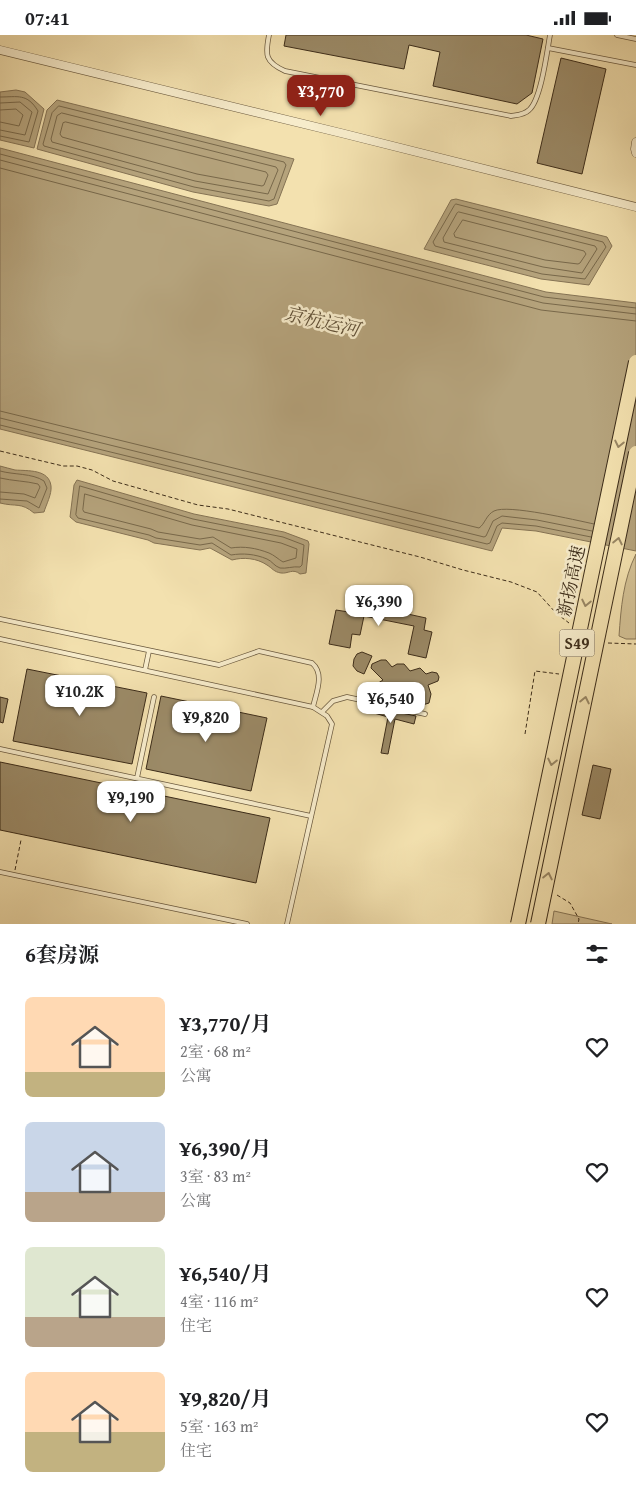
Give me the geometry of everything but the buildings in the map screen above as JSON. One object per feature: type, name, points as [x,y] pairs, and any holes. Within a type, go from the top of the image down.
[{"type":"highway","name":"新扬高速","points":[[518,924],[636,362]]},
{"type":"highway","name":"S49","points":[[538,924],[636,453]]},
{"type":"street","points":[[0,50],[636,207]]},
{"type":"street","points":[[636,143],[636,153]]},
{"type":"lane","points":[[269,35],[266,49],[267,59],[276,67],[285,71],[511,116],[528,111],[536,102],[550,35]]},
{"type":"lane","points":[[617,35],[636,39]]},
{"type":"lane","points":[[548,47],[636,65]]},
{"type":"lane","points":[[0,619],[219,665],[259,651],[312,663],[317,667],[319,673],[313,707]]},
{"type":"lane","points":[[0,639],[313,707],[327,716],[332,724],[287,924]]},
{"type":"lane","points":[[145,670],[149,651]]},
{"type":"lane","points":[[137,778],[154,697]]},
{"type":"lane","points":[[322,712],[333,701],[347,697],[426,714]]},
{"type":"lane","points":[[0,749],[311,816]]},
{"type":"lane","points":[[0,873],[247,924]]},
{"type":"path","points":[[0,451],[63,466],[77,466],[92,470],[112,481],[198,505],[246,514],[512,582],[536,592],[556,613],[574,627]]},
{"type":"path","points":[[602,641],[636,644]]},
{"type":"path","points":[[526,734],[535,671],[565,675]]},
{"type":"path","points":[[13,875],[21,840]]},
{"type":"path","points":[[550,893],[570,903],[576,911],[579,919],[578,924]]},
{"type":"shaded area","points":[[636,554],[636,639],[626,639],[619,636],[622,605],[625,584]]},
{"type":"shaded area","points":[[554,911],[612,924],[552,924]]},
{"type":"water","points":[[16,90],[25,92],[44,109],[34,148],[0,140],[0,92]]},
{"type":"water","points":[[57,100],[294,159],[277,204],[269,206],[193,192],[37,149],[47,110]]},
{"type":"water","name":"京杭运河","points":[[0,148],[546,292],[636,303],[636,551],[536,531],[502,528],[492,551],[0,429]]},
{"type":"water","points":[[456,199],[607,237],[612,246],[589,285],[541,279],[424,249],[451,200]]},
{"type":"water","points":[[0,466],[15,470],[37,472],[46,476],[51,489],[44,512],[34,513],[22,506],[0,503]]},
{"type":"water","points":[[77,480],[194,514],[284,532],[308,541],[306,573],[300,574],[293,571],[279,572],[259,561],[245,558],[232,560],[210,548],[200,550],[154,543],[76,522],[70,517],[74,485]]}]
